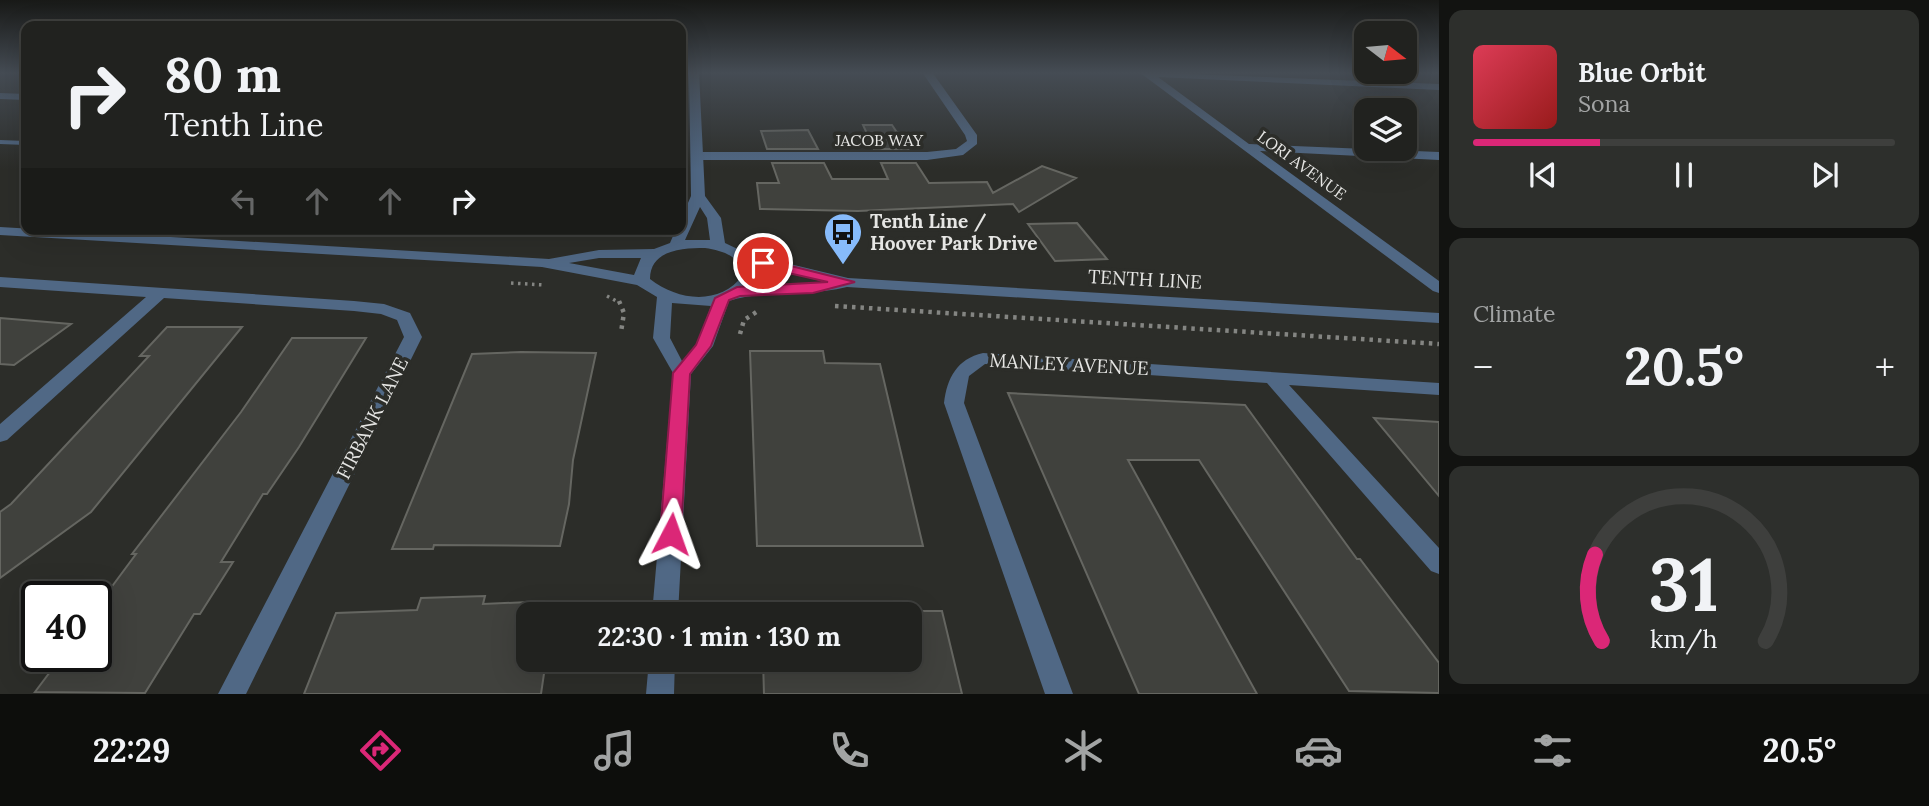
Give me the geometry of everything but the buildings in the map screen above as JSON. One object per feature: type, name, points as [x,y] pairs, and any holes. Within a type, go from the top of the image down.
[{"type":"street","points":[[686,224],[698,196],[695,104]]},
{"type":"street","name":"JACOB WAY","points":[[697,156],[927,156],[959,152],[973,142],[950,104]]},
{"type":"street","name":"LORI AVENUE","points":[[1189,104],[1439,288]]},
{"type":"street","points":[[1248,147],[1439,156]]},
{"type":"street","points":[[542,262],[599,254],[655,253],[677,245],[718,246],[714,218],[698,196]]},
{"type":"street","points":[[0,231],[21,232]]},
{"type":"street","points":[[70,235],[542,262],[642,281],[665,297],[659,333],[660,344],[682,373]]},
{"type":"street","points":[[677,245],[681,235]]},
{"type":"street","name":"TENTH LINE","points":[[718,246],[745,258],[848,282],[1439,318]]},
{"type":"street","points":[[642,281],[641,271],[645,262],[655,253]]},
{"type":"street","points":[[666,602],[682,373],[704,346],[730,295],[751,275],[745,258]]},
{"type":"street","name":"FIRBANK LANE","points":[[0,282],[384,309],[404,317],[413,337],[232,694]]},
{"type":"street","name":"TENTH LINE","points":[[665,297],[693,301],[730,295],[813,289],[848,282]]},
{"type":"street","points":[[0,435],[161,292]]},
{"type":"street","name":"MANLEY AVENUE","points":[[1059,694],[954,403],[956,380],[967,364],[983,358],[1439,389]]},
{"type":"street","points":[[1271,376],[1439,564]]},
{"type":"street","points":[[660,694],[661,672]]},
{"type":"lane","points":[[0,142],[21,143]]},
{"type":"path","points":[[506,282],[547,285]]},
{"type":"path","points":[[597,291],[619,301],[624,313],[621,332]]},
{"type":"path","points":[[740,334],[744,320],[765,306]]},
{"type":"path","points":[[834,306],[1439,344]]},
{"type":"place","name":"Tenth Line / Hoover Park Drive","points":[[843,266]]},
{"type":"route","points":[[671,534],[682,373],[704,346],[722,298],[737,291],[813,289],[848,282],[763,263]]}]
